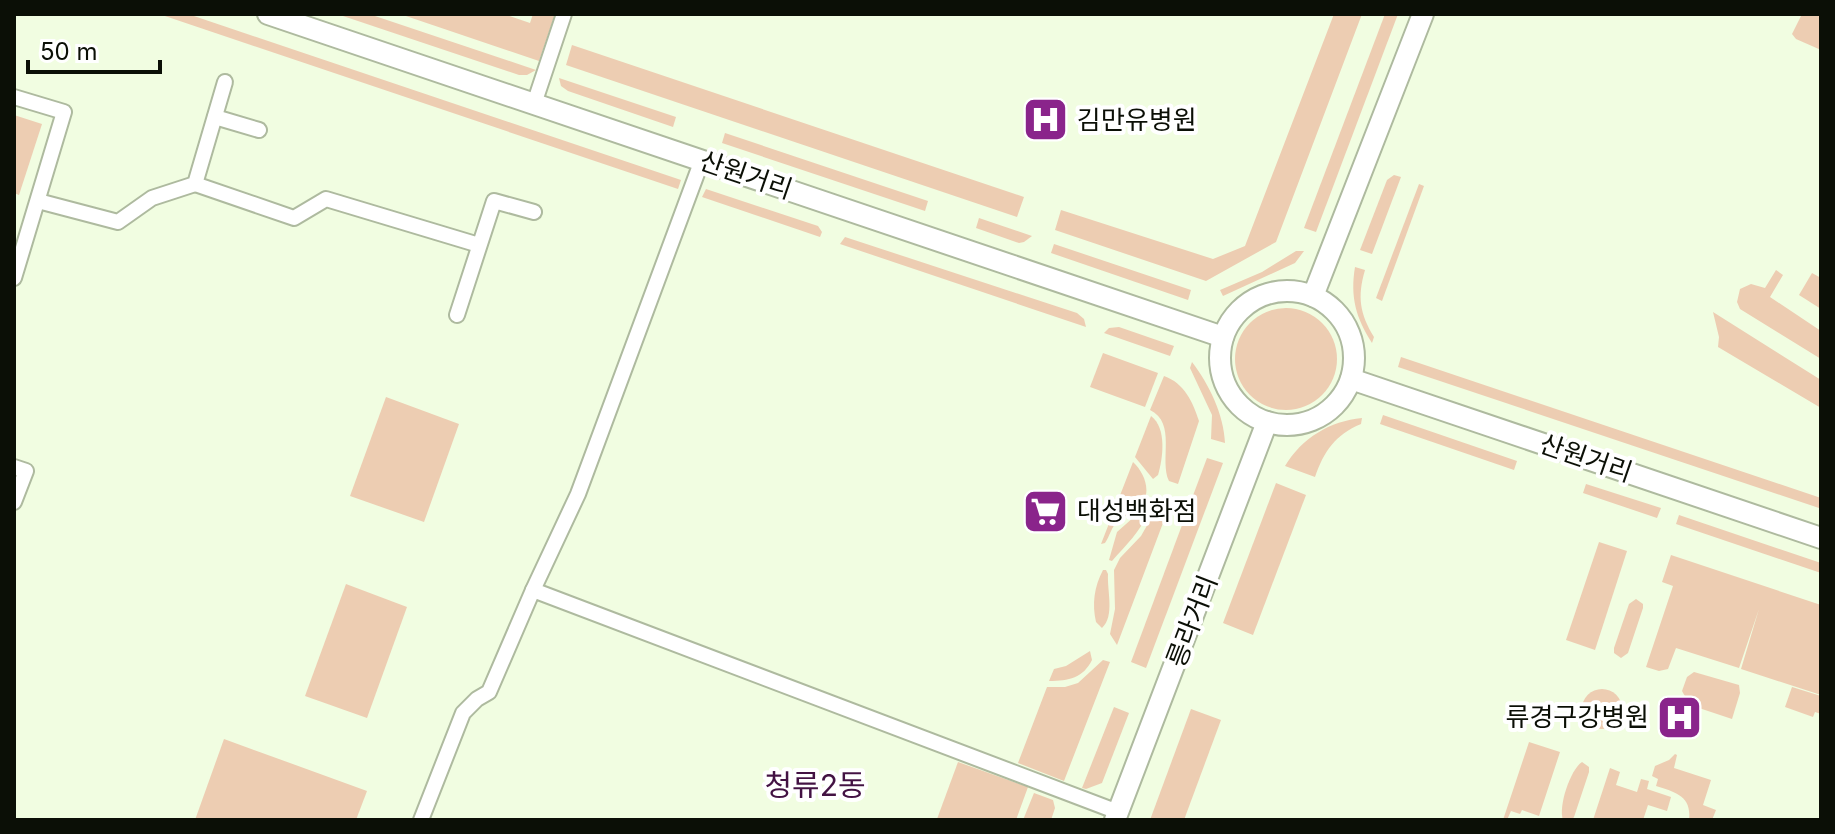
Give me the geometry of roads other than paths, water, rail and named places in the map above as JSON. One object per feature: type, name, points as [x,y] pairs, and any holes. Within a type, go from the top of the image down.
[{"type":"main road","name":"산원거리","points":[[268,14],[1223,337]]},
{"type":"main road","points":[[1313,296],[1423,14]]},
{"type":"main road","points":[[1282,290],[1313,296],[1340,315],[1350,334],[1354,355],[1351,379],[1343,396],[1328,411],[1309,422],[1288,425],[1267,422],[1249,414],[1235,401],[1225,384],[1220,366],[1223,337],[1242,308],[1261,296],[1282,290]]},
{"type":"main road","name":"산원거리","points":[[1351,379],[1821,538]]},
{"type":"main road","name":"릉라거리","points":[[1116,816],[1267,422]]},
{"type":"street","points":[[534,104],[564,14]]},
{"type":"street","points":[[195,184],[225,82]]},
{"type":"street","points":[[14,97],[64,112],[14,278]]},
{"type":"street","points":[[215,117],[259,130]]},
{"type":"street","points":[[421,820],[463,713],[489,692],[578,494],[702,160]]},
{"type":"street","points":[[38,201],[118,222],[152,198],[195,184],[294,218],[326,199],[479,245]]},
{"type":"street","points":[[457,315],[494,201],[534,212]]},
{"type":"street","points":[[14,467],[26,471],[14,502]]},
{"type":"street","points":[[533,590],[1116,816]]},
{"type":"place","name":"김만유병원","points":[[1046,120]]},
{"type":"place","name":"대성백화점","points":[[1046,511]]},
{"type":"place","name":"류경구강병원","points":[[1680,717]]},
{"type":"district","name":"청류2동","points":[[815,786]]}]
